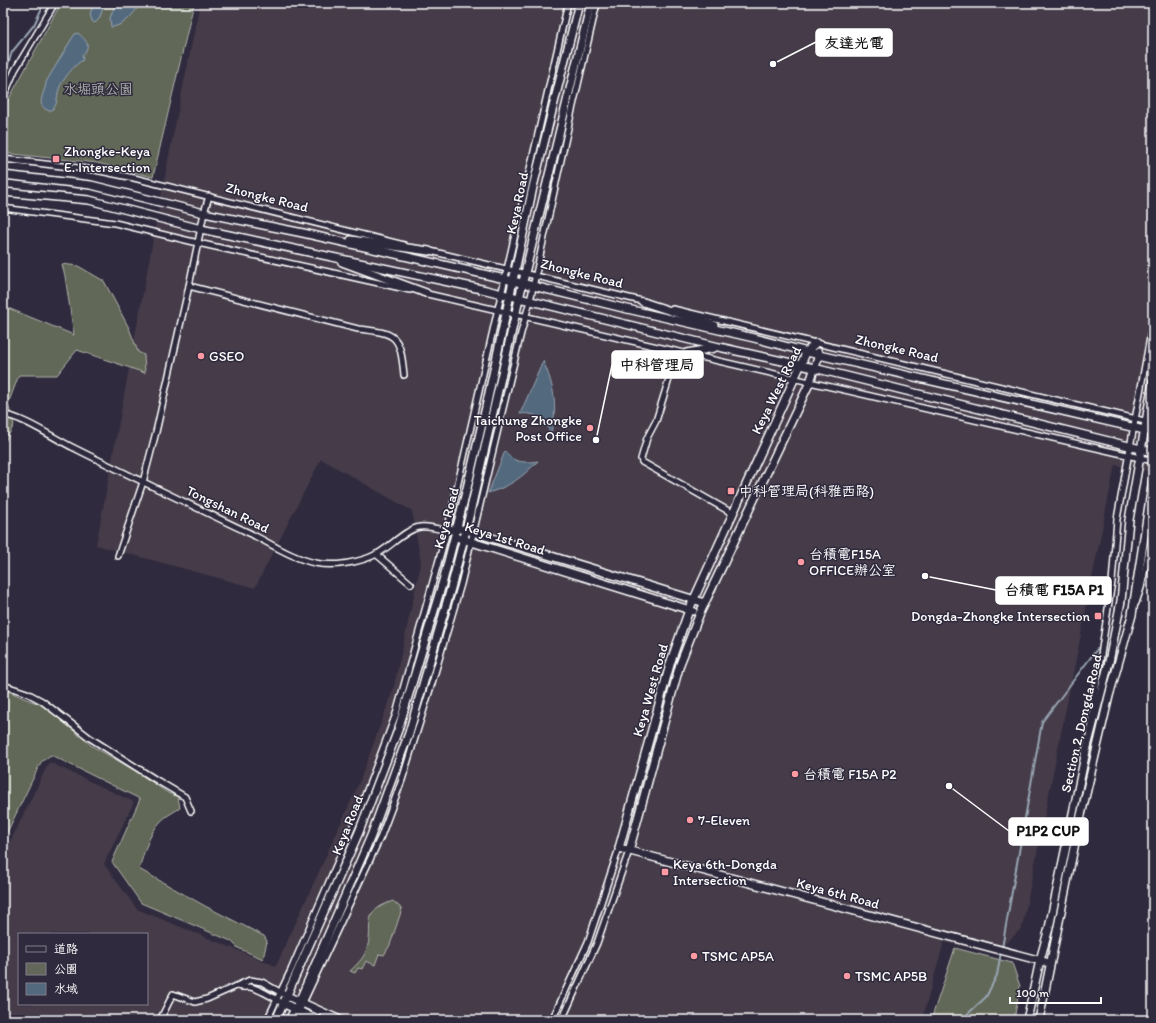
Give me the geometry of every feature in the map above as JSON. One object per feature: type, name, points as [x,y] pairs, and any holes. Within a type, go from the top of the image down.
[{"type":"street","points":[[3,98],[15,70],[55,3]]},
{"type":"street","name":"Keya Road","points":[[276,1020],[359,832],[398,730],[443,581],[470,473],[510,296],[507,269],[568,3]]},
{"type":"street","name":"Keya Road","points":[[267,1020],[291,970],[356,819],[396,714],[447,530],[502,294],[515,271],[532,187],[579,3]]},
{"type":"street","name":"Keya Road","points":[[295,1020],[371,836],[409,733],[451,588],[466,530],[525,273],[591,3]]},
{"type":"street","name":"Keya Road","points":[[301,1003],[381,836],[402,780],[432,683],[461,584],[521,333],[534,286],[597,3]]},
{"type":"street","name":"Zhongke Road","points":[[3,160],[95,170],[209,196],[643,302],[1150,422]]},
{"type":"street","name":"Zhongke Road","points":[[3,175],[91,185],[204,213],[523,283],[819,355],[1153,432]]},
{"type":"street","points":[[3,192],[89,200],[201,229],[318,253],[502,294],[719,347],[814,368],[1153,452]]},
{"type":"street","points":[[118,556],[143,482],[156,432],[209,196]]},
{"type":"street","points":[[3,208],[115,223],[198,243],[426,293],[526,318],[687,353],[1139,459],[1153,461]]},
{"type":"street","points":[[303,234],[429,250]]},
{"type":"street","points":[[318,253],[426,293]]},
{"type":"street","points":[[189,286],[358,329],[379,331],[391,335],[398,343],[404,374]]},
{"type":"street","points":[[643,302],[754,338]]},
{"type":"street","points":[[1086,751],[1112,582],[1117,519],[1153,321]]},
{"type":"street","name":"Keya West Road","points":[[552,1020],[588,942],[619,848],[671,661],[689,610],[800,365],[807,351],[816,342]]},
{"type":"street","name":"Keya West Road","points":[[562,1020],[597,943],[629,851],[680,664],[700,613],[810,382],[819,355],[816,342]]},
{"type":"street","points":[[719,347],[687,353],[674,363],[656,421],[647,438],[641,459],[642,462],[732,513]]},
{"type":"street","name":"Section 2, Dongda Road","points":[[1027,1020],[1040,960],[1049,928],[1086,751],[1109,662],[1119,609],[1129,520],[1139,459],[1145,430],[1150,422],[1153,382]]},
{"type":"street","name":"Tongshan Road","points":[[3,414],[19,419],[143,482],[265,540],[297,557],[313,563],[327,565],[349,563],[376,554],[402,536],[418,528],[427,527],[447,530]]},
{"type":"street","name":"Section 2, Dongda Road","points":[[1039,1020],[1078,828],[1109,696],[1132,615],[1153,479]]},
{"type":"street","name":"Keya 1st Road","points":[[447,530],[456,528],[466,530],[705,603]]},
{"type":"street","name":"Keya 1st Road","points":[[447,530],[454,536],[700,613]]},
{"type":"street","points":[[1132,615],[1141,588],[1153,531]]},
{"type":"street","points":[[376,554],[411,584]]},
{"type":"street","points":[[3,685],[27,693],[42,701],[90,738],[158,782],[185,797],[191,811]]},
{"type":"street","name":"Keya 6th Road","points":[[619,848],[1050,963]]},
{"type":"street","points":[[160,1020],[173,994],[195,1002],[250,980],[262,982],[301,1003],[340,1020]]},
{"type":"street","points":[[238,986],[250,988],[317,1020]]},
{"type":"street","name":"Keya Road","points":[[290,1020],[298,1011]]},
{"type":"shaded area","points":[[200,3],[1153,3],[1153,472],[1115,465],[1022,928],[995,954],[944,942],[922,1020],[3,1020],[3,856],[49,762],[134,802],[104,864],[137,909],[276,966],[359,783],[393,690],[421,563],[412,511],[321,459],[255,588],[96,545],[166,170]]},
{"type":"green space","name":"水堀頭公園","points":[[61,3],[194,3],[153,177],[97,163],[3,153],[3,116],[5,106]]},
{"type":"green space","points":[[62,264],[78,266],[104,281],[129,328],[138,352],[144,355],[145,373],[77,350],[57,375],[19,375],[8,404],[14,425],[3,445],[3,306],[74,335]]},
{"type":"green space","points":[[3,689],[43,705],[92,746],[134,770],[168,793],[178,797],[180,808],[167,816],[156,827],[149,840],[139,869],[205,906],[264,936],[267,941],[263,959],[238,948],[231,941],[141,903],[112,862],[140,799],[51,755],[41,762],[3,841]]},
{"type":"green space","points":[[393,901],[402,909],[390,945],[384,955],[379,954],[375,965],[366,961],[362,969],[358,968],[355,973],[350,971],[365,954],[369,942],[371,916],[375,910]]},
{"type":"green space","points":[[955,948],[1012,963],[1020,986],[1014,1020],[931,1020]]},
{"type":"water","points":[[94,3],[105,3],[99,19],[95,23],[92,21],[90,14]]},
{"type":"water","points":[[116,3],[141,3],[125,22],[111,27],[110,18]]},
{"type":"water","points":[[78,33],[86,41],[87,49],[82,56],[83,60],[63,81],[59,89],[55,107],[50,111],[42,106],[41,102],[46,82],[71,40],[75,34]]},
{"type":"water","points":[[543,361],[550,379],[555,406],[553,425],[550,435],[547,425],[540,418],[531,414],[520,414]]},
{"type":"water","points":[[505,451],[515,460],[528,462],[538,461],[515,481],[488,493]]},
{"type":"waterway","points":[[3,79],[12,52],[34,25],[41,10],[41,3]]},
{"type":"waterway","points":[[1002,948],[1042,722],[1097,649]]},
{"type":"waterway","points":[[961,1020],[986,997],[997,975],[1001,952]]},
{"type":"place","name":"友達光電","points":[[773,64]]},
{"type":"place","name":"Zhongke-Keya E. Intersection","points":[[56,159]]},
{"type":"place","name":"GSEO","points":[[201,356]]},
{"type":"place","name":"Taichung Zhongke Post Office","points":[[590,428]]},
{"type":"place","name":"中科管理局","points":[[596,440]]},
{"type":"place","name":"中科管理局(科雅西路)","points":[[731,491]]},
{"type":"place","name":"台積電F15A OFFICE辦公室","points":[[801,562]]},
{"type":"place","name":"台積電 F15A P1","points":[[925,576]]},
{"type":"place","name":"Dongda-Zhongke Intersection","points":[[1098,616]]},
{"type":"place","name":"台積電 F15A P2","points":[[795,774]]},
{"type":"place","name":"P1P2 CUP","points":[[949,786]]},
{"type":"place","name":"7-Eleven","points":[[690,820]]},
{"type":"place","name":"Keya 6th-Dongda Intersection","points":[[665,872]]},
{"type":"place","name":"TSMC AP5A","points":[[694,956]]},
{"type":"place","name":"TSMC AP5B","points":[[847,976]]}]
